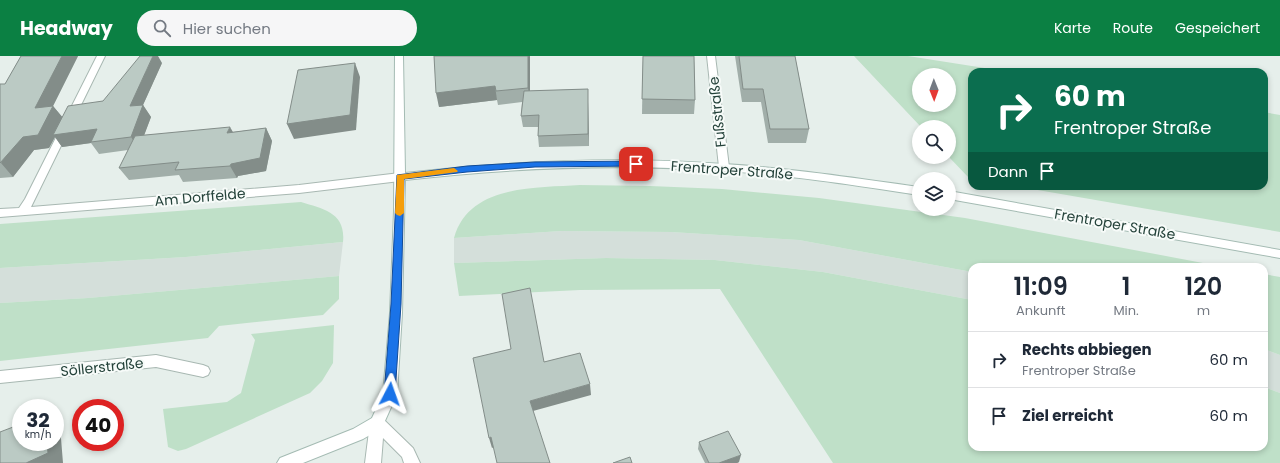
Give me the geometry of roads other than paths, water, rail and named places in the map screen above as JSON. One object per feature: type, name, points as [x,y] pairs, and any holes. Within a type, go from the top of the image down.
[{"type":"street","points":[[22,212],[30,199],[101,56]]},
{"type":"street","points":[[373,463],[377,423],[390,394],[400,211],[399,56]]},
{"type":"street","name":"Fußstraße","points":[[711,56],[724,167]]},
{"type":"street","name":"Frentroper Straße","points":[[400,177],[467,169],[535,165],[650,164],[724,167],[848,180],[912,190]]},
{"type":"street","name":"Am Dorffelde","points":[[0,214],[299,189],[400,177]]},
{"type":"street","name":"Frentroper Straße","points":[[956,196],[1280,254]]},
{"type":"street","name":"Söllerstraße","points":[[0,377],[156,361],[203,371]]},
{"type":"street","points":[[284,463],[358,434],[377,423]]},
{"type":"street","points":[[377,423],[408,453],[412,463]]}]
